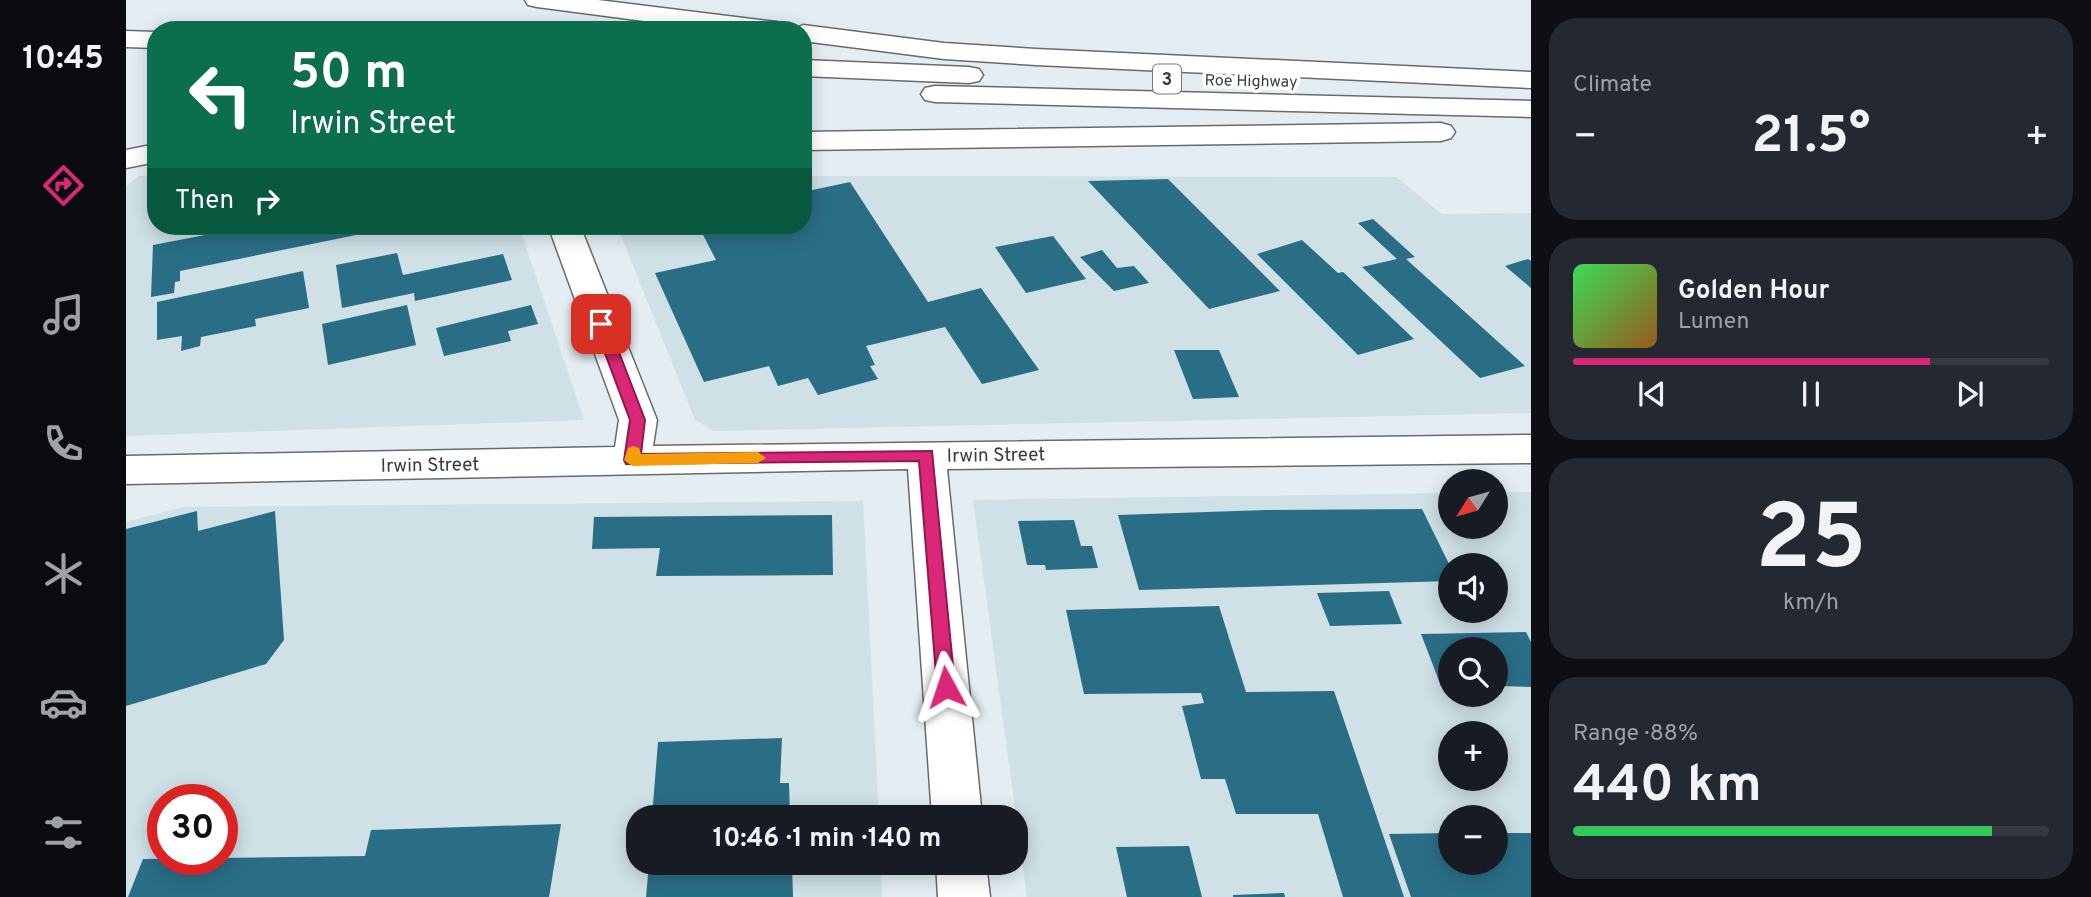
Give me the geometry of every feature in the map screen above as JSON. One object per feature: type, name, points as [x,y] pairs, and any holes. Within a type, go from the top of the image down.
[{"type":"main road","points":[[537,0],[706,21]]},
{"type":"main road","points":[[812,34],[944,51],[1531,82]]},
{"type":"main road","points":[[126,39],[147,40]]},
{"type":"main road","name":"Roe Highway","points":[[812,69],[919,75],[1531,82]]},
{"type":"main road","name":"Roe Highway","points":[[812,91],[1531,109]]},
{"type":"main road","points":[[812,141],[1531,131]]},
{"type":"main road","points":[[126,144],[147,143]]},
{"type":"main road","points":[[126,159],[147,155]]},
{"type":"main road","points":[[568,235],[638,420],[632,460]]},
{"type":"main road","name":"Irwin Street","points":[[126,470],[926,455],[1531,449]]},
{"type":"main road","points":[[926,455],[956,805]]},
{"type":"main road","points":[[962,875],[964,897]]},
{"type":"shaded area","points":[[139,176],[147,176],[147,235],[522,235],[584,420],[126,436],[126,186]]},
{"type":"shaded area","points":[[812,176],[1396,177],[1442,214],[1531,213],[1531,413],[714,431],[695,420],[621,235],[812,235]]},
{"type":"shaded area","points":[[1508,492],[1531,492],[1531,897],[1027,897],[1024,875],[1028,875],[1028,805],[1014,805],[973,500],[1438,493],[1438,539],[1508,539]]},
{"type":"shaded area","points":[[863,501],[878,805],[626,805],[626,875],[881,875],[882,897],[126,897],[126,522],[183,507]]},
{"type":"building","points":[[1168,179],[1280,291],[1209,309],[1088,181]]},
{"type":"building","points":[[850,182],[928,302],[981,288],[1039,370],[982,384],[945,327],[866,346],[875,365],[870,366],[878,379],[818,395],[808,378],[778,386],[769,366],[704,382],[655,273],[716,260],[703,235],[812,235],[812,190]]},
{"type":"building","points":[[1373,219],[1415,257],[1406,259],[1525,366],[1480,378],[1362,267],[1397,259],[1358,223]]},
{"type":"building","points":[[205,235],[356,235],[180,271],[180,281],[175,282],[174,293],[151,297],[153,245]]},
{"type":"building","points":[[1053,236],[1086,279],[1026,293],[995,247]]},
{"type":"building","points":[[1302,240],[1338,273],[1343,272],[1414,339],[1358,355],[1257,254]]},
{"type":"building","points":[[1102,250],[1117,268],[1134,266],[1149,283],[1114,291],[1080,257]]},
{"type":"building","points":[[397,253],[403,275],[503,254],[512,280],[415,301],[414,293],[342,308],[336,265]]},
{"type":"building","points":[[1528,259],[1531,261],[1531,288],[1505,266]]},
{"type":"building","points":[[303,271],[309,308],[255,319],[256,326],[201,337],[200,346],[181,351],[182,336],[157,340],[157,302]]},
{"type":"building","points":[[407,305],[416,345],[328,365],[322,324]]},
{"type":"building","points":[[531,305],[538,324],[508,331],[511,341],[444,356],[436,328]]},
{"type":"building","points":[[1174,350],[1219,350],[1239,397],[1193,399]]},
{"type":"building","points":[[1422,509],[1444,553],[1438,553],[1438,581],[1139,590],[1118,515]]},
{"type":"building","points":[[197,511],[198,531],[275,511],[284,640],[266,664],[126,706],[126,529]]},
{"type":"building","points":[[832,515],[833,575],[656,576],[660,548],[592,549],[594,517]]},
{"type":"building","points":[[1074,520],[1081,546],[1092,546],[1098,568],[1046,570],[1045,565],[1027,565],[1018,521]]},
{"type":"building","points":[[1389,591],[1402,624],[1330,626],[1317,593]]},
{"type":"building","points":[[1219,606],[1246,692],[1334,691],[1404,897],[1343,897],[1318,814],[1236,814],[1225,779],[1201,779],[1182,706],[1204,703],[1201,693],[1084,694],[1066,610]]},
{"type":"building","points":[[1526,632],[1531,642],[1531,687],[1508,686],[1508,637],[1438,637],[1438,678],[1421,634]]},
{"type":"building","points":[[782,738],[780,783],[789,783],[790,805],[653,805],[658,742]]},
{"type":"building","points":[[561,824],[549,897],[128,897],[143,859],[147,859],[147,875],[238,875],[238,858],[365,856],[371,830]]},
{"type":"building","points":[[1438,833],[1438,875],[1508,875],[1508,833],[1531,833],[1531,897],[1411,897],[1389,834]]},
{"type":"building","points":[[1189,846],[1202,897],[1127,897],[1116,847]]},
{"type":"building","points":[[648,875],[792,875],[793,897],[646,897]]},
{"type":"building","points":[[1284,893],[1285,897],[1233,897],[1233,895]]},
{"type":"slow traffic","points":[[633,452],[632,460],[758,458]]},
{"type":"route","points":[[601,324],[638,420],[632,460],[926,455],[946,687]]}]
